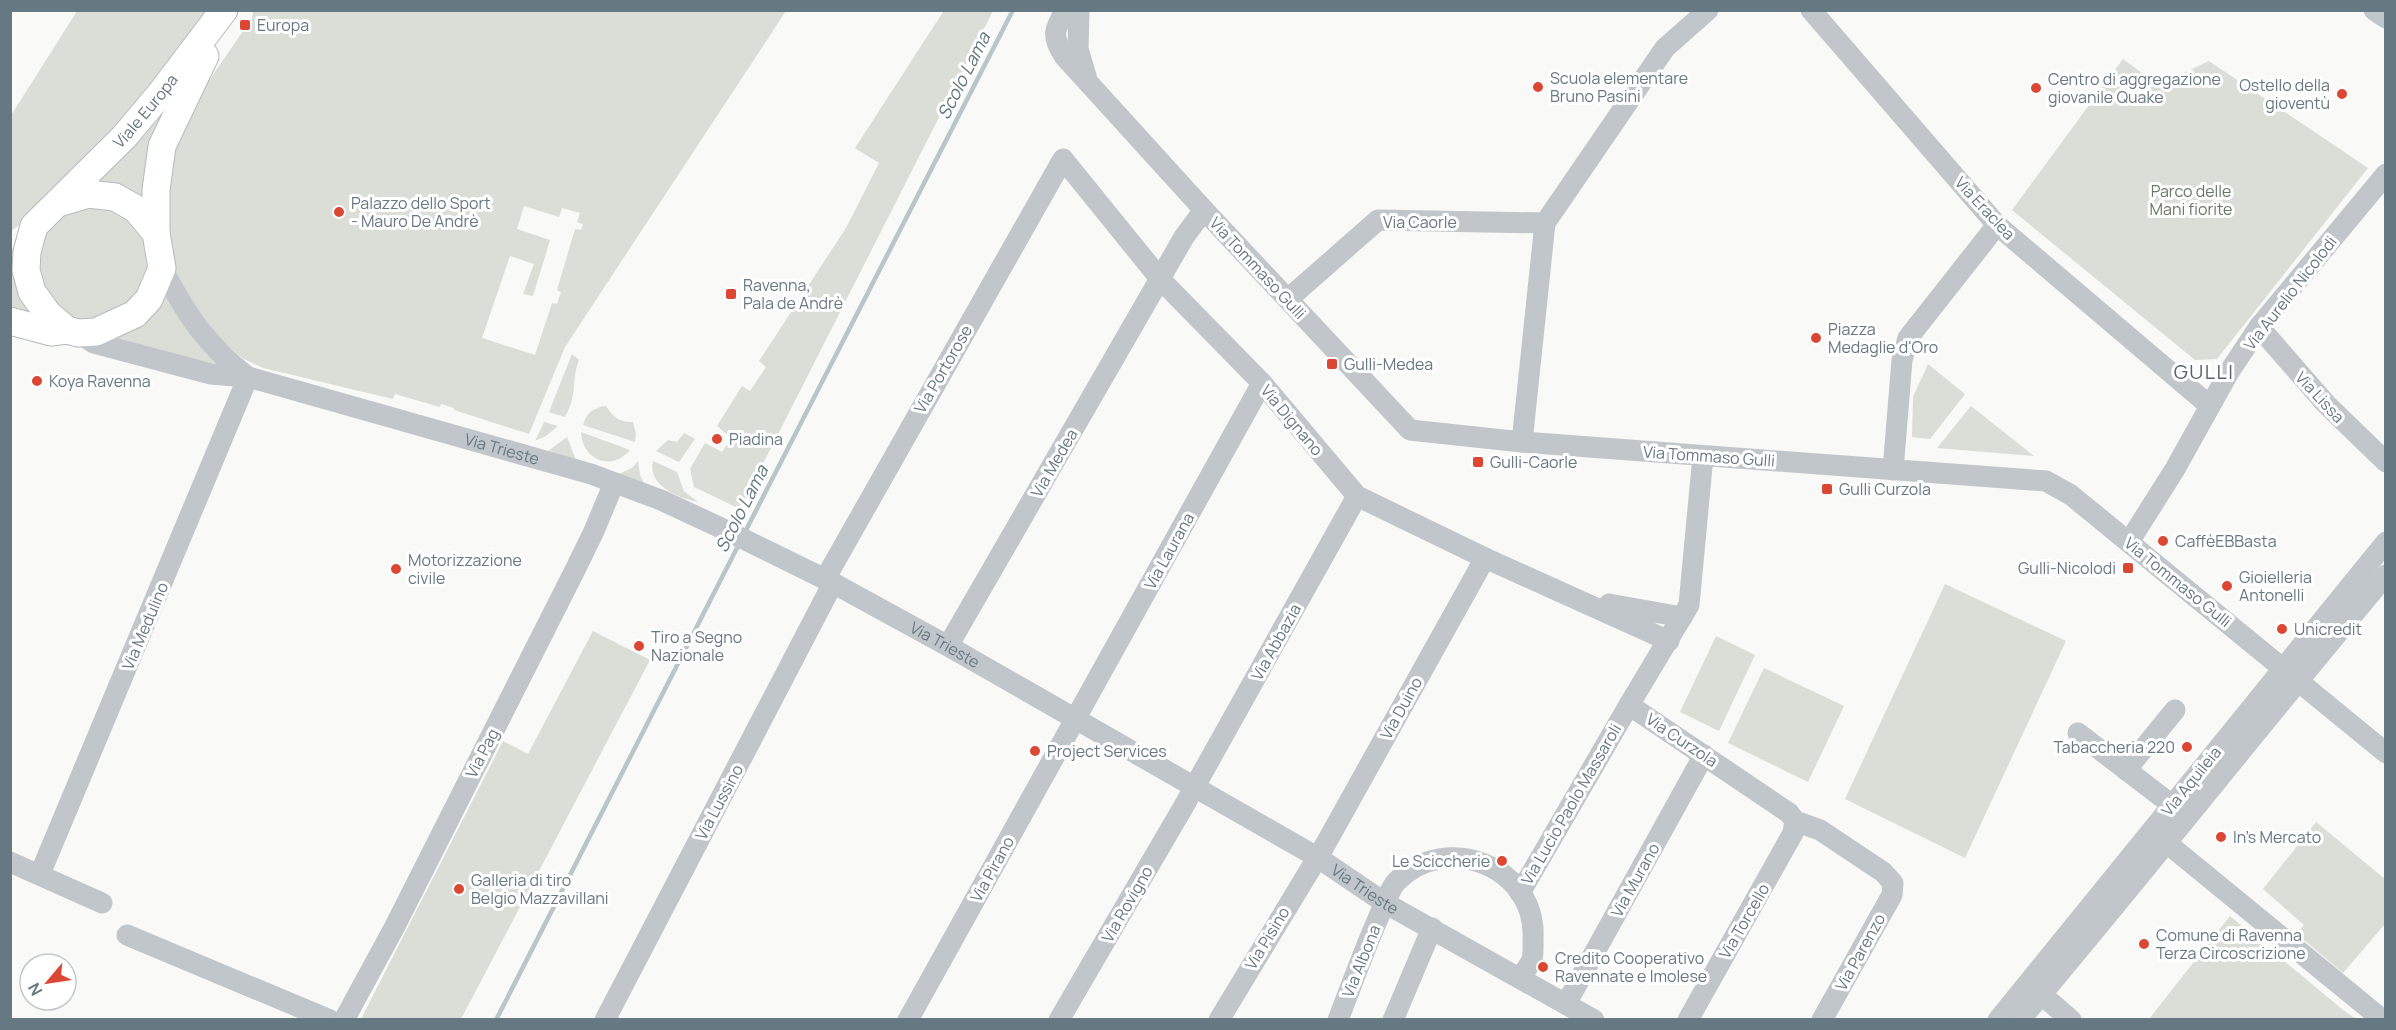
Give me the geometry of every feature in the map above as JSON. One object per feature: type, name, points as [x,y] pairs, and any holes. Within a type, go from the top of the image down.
[{"type":"main road","name":"Viale Europa","points":[[58,203],[124,137],[225,10]]},
{"type":"main road","name":"Viale Europa","points":[[156,234],[156,190],[162,146],[225,10]]},
{"type":"main road","points":[[10,241],[34,226],[58,203],[88,194],[115,197],[136,209],[156,234],[162,268],[149,298],[135,314],[96,332],[72,332],[48,314],[32,292],[26,270],[27,252],[34,226]]},
{"type":"main road","name":"Via Trieste","points":[[10,321],[51,332],[72,332]]},
{"type":"street","name":"Via Tommaso Gulli","points":[[1066,10],[1055,29],[1057,45],[1064,56],[1204,210],[1410,430],[1522,442],[2046,481],[2071,495],[2385,753]]},
{"type":"street","name":"Via Tommaso Gulli","points":[[1078,10],[1080,63],[1089,82]]},
{"type":"street","points":[[1522,442],[1545,223],[1665,48],[1708,10]]},
{"type":"street","name":"Via Eraclea","points":[[1811,10],[1997,225],[2210,406]]},
{"type":"street","points":[[2374,10],[2385,18]]},
{"type":"street","name":"Via Dignano","points":[[1063,159],[1262,383],[1357,496],[1485,558],[1669,641]]},
{"type":"street","name":"Via Portorose","points":[[829,581],[1063,159]]},
{"type":"street","name":"Via Aurelio Nicolodi","points":[[2129,542],[2259,327],[2385,174]]},
{"type":"street","name":"Via Medea","points":[[948,646],[1184,237],[1204,210]]},
{"type":"street","name":"Via Caorle","points":[[1288,299],[1378,220],[1545,223]]},
{"type":"street","points":[[1893,470],[1902,360],[1908,338],[1997,225]]},
{"type":"street","name":"Via Medea","points":[[1164,274],[1191,238],[1220,227]]},
{"type":"street","name":"Via Trieste","points":[[162,268],[184,309],[210,344],[248,376]]},
{"type":"street","name":"Via Lissa","points":[[2259,327],[2326,404],[2385,462]]},
{"type":"street","name":"Via Trieste","points":[[72,332],[94,344],[211,374],[248,376],[591,474],[661,500],[829,581],[948,646],[1317,857],[1385,903],[1521,977],[1587,1018]]},
{"type":"street","name":"Via Medulino","points":[[40,874],[248,376]]},
{"type":"street","name":"Via Laurana","points":[[1076,719],[1262,383]]},
{"type":"street","name":"Via Curzola","points":[[1703,456],[1689,605],[1626,710],[1704,755],[1789,813],[1795,821],[1820,830],[1882,872],[1893,883]]},
{"type":"street","name":"Via Pag","points":[[344,1020],[399,917],[580,559],[614,483]]},
{"type":"street","name":"Via Abbazia","points":[[1194,788],[1357,496]]},
{"type":"street","name":"Via Aquileia","points":[[2020,1020],[2160,837],[2290,674],[2385,543]]},
{"type":"street","name":"Via Duino","points":[[1317,857],[1485,558]]},
{"type":"street","name":"Via Aquileia","points":[[1998,1020],[2160,837],[2172,805],[2290,674],[2385,575]]},
{"type":"street","name":"Via Lussino","points":[[605,1020],[829,581]]},
{"type":"street","name":"Via Dignano","points":[[1582,600],[1682,617]]},
{"type":"street","name":"Via Lucio Paolo Massaroli","points":[[1520,893],[1626,710]]},
{"type":"street","points":[[2126,770],[2175,710]]},
{"type":"street","name":"Via Pirano","points":[[908,1020],[1076,719]]},
{"type":"street","points":[[2078,733],[2172,805]]},
{"type":"street","name":"Via Murano","points":[[1566,1004],[1704,755]]},
{"type":"street","name":"Via Rovigno","points":[[1059,1020],[1194,788]]},
{"type":"street","name":"Via Torcello","points":[[1688,1020],[1793,833],[1795,821]]},
{"type":"street","points":[[2160,837],[2383,1020]]},
{"type":"street","name":"Via Albona","points":[[1338,1020],[1385,903],[1396,882],[1412,870],[1435,859],[1451,856],[1467,858],[1482,862],[1507,877],[1520,893]]},
{"type":"street","name":"Via Pisino","points":[[1218,1020],[1317,857]]},
{"type":"street","points":[[10,862],[102,903]]},
{"type":"street","name":"Via Parenzo","points":[[1822,1020],[1892,895],[1893,883]]},
{"type":"street","points":[[1520,893],[1528,906],[1534,925],[1532,959],[1521,977]]},
{"type":"street","points":[[1393,1020],[1432,928]]},
{"type":"street","points":[[127,935],[330,1020]]},
{"type":"street","points":[[2041,994],[2071,1020]]},
{"type":"green space","points":[[77,11],[208,11],[113,135],[29,218],[11,231],[10,117]]},
{"type":"green space","name":"Palazzo dello Sport - Mauro De Andrè","points":[[253,11],[786,11],[565,347],[529,434],[441,404],[440,407],[395,394],[393,399],[263,368],[242,358],[221,340],[194,309],[177,276],[165,245],[165,171],[184,117],[252,18]],"holes":[[[524,206],[559,217],[562,208],[580,213],[577,222],[583,224],[581,230],[575,229],[557,290],[561,292],[557,304],[552,303],[535,355],[482,338],[510,256],[534,264],[523,294],[533,296],[550,240],[517,229]]]},
{"type":"green space","points":[[942,11],[993,11],[740,509],[694,487],[690,469],[705,443],[722,452],[731,438],[717,426],[742,386],[750,391],[766,367],[759,361],[846,228],[879,163],[855,148]]},
{"type":"green space","name":"Parco delle Mani fiorite","points":[[2123,59],[2158,85],[2209,61],[2368,168],[2217,359],[2195,360],[2012,210]]},
{"type":"green space","points":[[182,75],[146,207],[89,188]]},
{"type":"green space","points":[[79,204],[118,210],[144,236],[149,255],[149,274],[130,306],[95,321],[76,319],[59,311],[35,280],[46,224]]},
{"type":"green space","points":[[19,243],[47,322],[11,313],[11,250]]},
{"type":"green space","points":[[164,290],[223,366],[109,339]]},
{"type":"green space","points":[[572,354],[579,360],[572,402],[565,417],[549,412]]},
{"type":"green space","points":[[1928,364],[1965,394],[1930,439],[1912,437],[1913,397]]},
{"type":"green space","points":[[606,406],[617,418],[633,422],[635,442],[583,425],[591,411]]},
{"type":"green space","points":[[1971,406],[2034,456],[1937,448]]},
{"type":"green space","points":[[544,422],[558,426],[546,436],[535,441]]},
{"type":"green space","points":[[581,432],[630,450],[623,457],[615,460],[599,460],[587,450]]},
{"type":"green space","points":[[684,433],[695,439],[679,462],[656,451],[668,440],[677,442]]},
{"type":"green space","points":[[567,437],[576,460],[548,451]]},
{"type":"green space","points":[[638,461],[644,483],[619,474],[632,468]]},
{"type":"green space","points":[[653,461],[677,472],[684,491],[698,502],[674,494],[660,484],[652,470]]},
{"type":"green space","points":[[1945,584],[2066,641],[1965,858],[1845,799]]},
{"type":"green space","points":[[593,631],[650,660],[461,1019],[361,1019],[503,741],[528,754]]},
{"type":"green space","points":[[1716,636],[1755,655],[1719,731],[1680,712]]},
{"type":"green space","points":[[1764,668],[1844,706],[1808,782],[1728,743]]},
{"type":"green space","points":[[2316,822],[2385,879],[2385,924],[2343,973],[2297,934],[2304,925],[2263,889]]},
{"type":"green space","points":[[2230,916],[2343,1010],[2356,1019],[2149,1019]]},
{"type":"waterway","name":"Scolo Lama","points":[[744,534],[1013,10]]},
{"type":"waterway","name":"Scolo Lama","points":[[496,1020],[739,544]]},
{"type":"place","name":"Europa","points":[[245,25]]},
{"type":"place","name":"Scuola elementare Bruno Pasini","points":[[1538,87]]},
{"type":"place","name":"Centro di aggregazione giovanile Quake","points":[[2036,88]]},
{"type":"place","name":"Ostello della gioventù","points":[[2342,94]]},
{"type":"place","name":"Palazzo dello Sport - Mauro De Andrè","points":[[339,212]]},
{"type":"place","name":"Ravenna, Pala de Andrè","points":[[731,294]]},
{"type":"place","name":"Piazza Medaglie d'Oro","points":[[1816,338]]},
{"type":"place","name":"Gulli-Medea","points":[[1332,364]]},
{"type":"place","name":"Koya Ravenna","points":[[37,381]]},
{"type":"place","name":"Piadina","points":[[717,439]]},
{"type":"place","name":"Gulli-Caorle","points":[[1478,462]]},
{"type":"place","name":"Gulli Curzola","points":[[1827,489]]},
{"type":"place","name":"CaffèEBBasta","points":[[2163,541]]},
{"type":"place","name":"Gulli-Nicolodi","points":[[2128,568]]},
{"type":"place","name":"Motorizzazione civile","points":[[396,569]]},
{"type":"place","name":"Gioielleria Antonelli","points":[[2227,586]]},
{"type":"place","name":"Unicredit","points":[[2282,629]]},
{"type":"place","name":"Tiro a Segno Nazionale","points":[[639,646]]},
{"type":"place","name":"Tabaccheria 220","points":[[2187,747]]},
{"type":"place","name":"Project Services","points":[[1035,751]]},
{"type":"place","name":"In's Mercato","points":[[2221,837]]},
{"type":"place","name":"Le Sciccherie","points":[[1502,861]]},
{"type":"place","name":"Galleria di tiro Belgio Mazzavillani","points":[[459,889]]},
{"type":"place","name":"Comune di Ravenna Terza Circoscrizione","points":[[2144,944]]},
{"type":"place","name":"Credito Cooperativo Ravennate e Imolese","points":[[1543,967]]},
{"type":"district","name":"GULLI","points":[[2204,372]]}]
